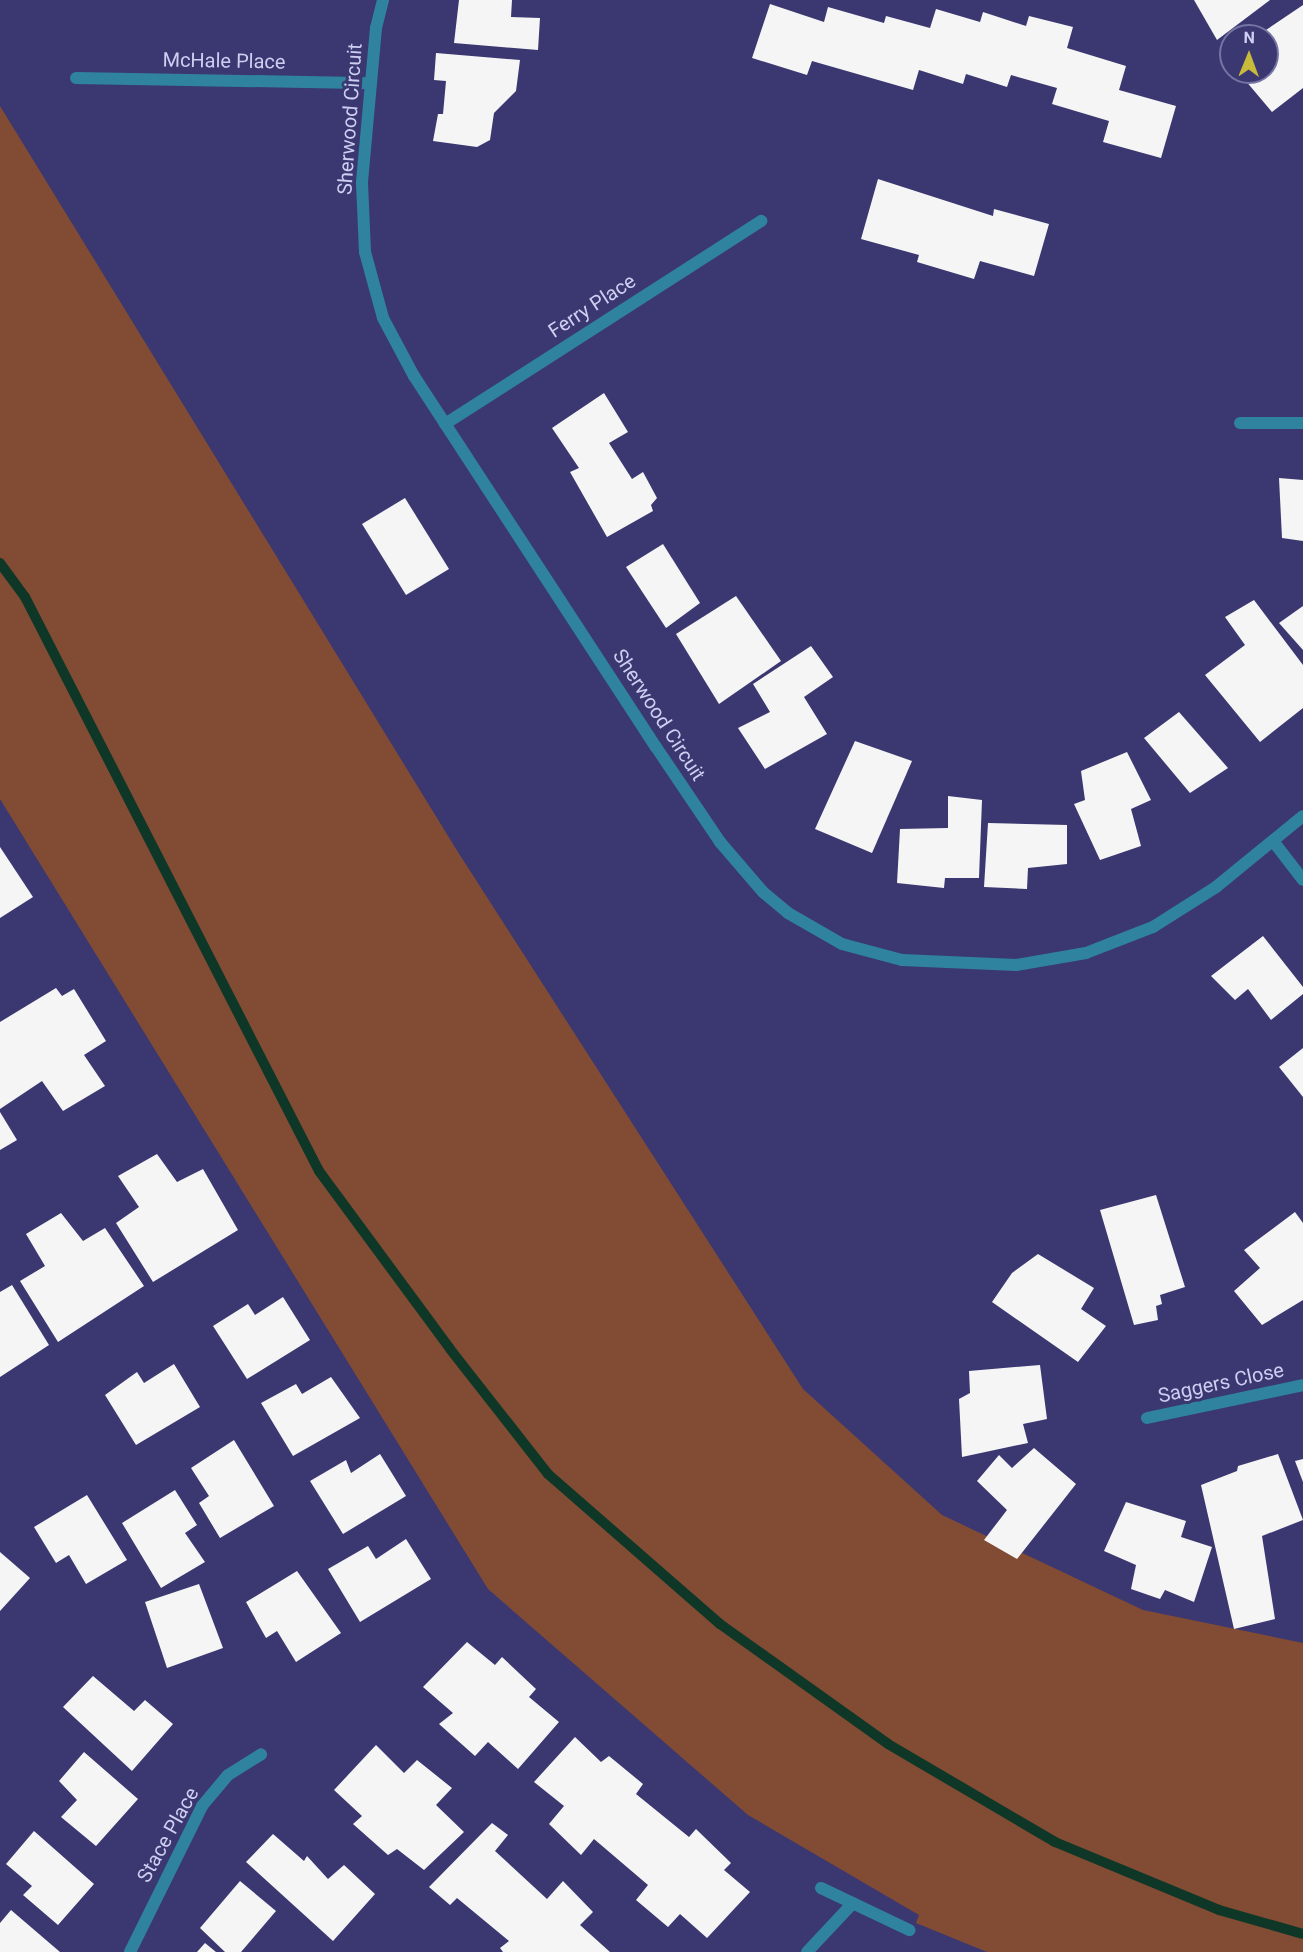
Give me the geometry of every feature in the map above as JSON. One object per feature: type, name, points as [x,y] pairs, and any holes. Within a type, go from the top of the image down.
[{"type":"street","name":"Sherwood Circuit","points":[[383,0],[371,83],[362,183],[365,252],[383,318],[445,424],[720,842],[764,892],[788,913],[842,944],[902,960],[1016,965],[1086,953],[1153,927],[1216,887],[1303,816]]},
{"type":"street","name":"McHale Place","points":[[76,78],[371,83]]},
{"type":"street","name":"Ferry Place","points":[[445,424],[760,221]]},
{"type":"street","points":[[1240,423],[1303,423]]},
{"type":"street","points":[[1273,841],[1303,880]]},
{"type":"street","name":"Saggers Close","points":[[1147,1418],[1303,1385]]},
{"type":"street","name":"Stace Place","points":[[130,1952],[202,1806],[228,1775],[261,1754]]},
{"type":"street","points":[[821,1888],[909,1930]]},
{"type":"street","points":[[807,1952],[853,1904]]},
{"type":"shaded area","points":[[0,106],[456,849],[803,1389],[942,1515],[1143,1610],[1303,1643],[1303,1952],[987,1952],[916,1923],[919,1915],[748,1815],[488,1589],[0,799]]},
{"type":"building","points":[[459,0],[512,0],[511,17],[540,18],[538,50],[454,43]]},
{"type":"building","points":[[1194,0],[1270,0],[1238,24],[1219,24],[1217,40]]},
{"type":"building","points":[[770,4],[824,22],[828,7],[884,23],[886,16],[930,28],[936,9],[980,22],[983,12],[1026,26],[1029,16],[1073,27],[1067,48],[1126,66],[1119,90],[1176,106],[1161,158],[1103,142],[1109,121],[1052,104],[1057,88],[1011,75],[1007,87],[966,74],[963,84],[919,70],[913,90],[812,61],[807,75],[752,58]]},
{"type":"building","points":[[1303,5],[1303,88],[1272,112],[1248,84],[1279,84],[1279,24],[1275,24]]},
{"type":"building","points":[[436,53],[520,60],[516,91],[494,113],[490,140],[477,147],[433,141],[438,114],[443,114],[446,81],[434,80]]},
{"type":"building","points":[[878,179],[993,216],[994,209],[1049,224],[1034,276],[980,261],[974,279],[917,262],[919,255],[861,239]]},
{"type":"building","points":[[604,393],[628,432],[609,443],[632,479],[643,472],[657,498],[651,505],[653,511],[607,537],[570,472],[579,468],[552,428]]},
{"type":"building","points":[[1279,478],[1303,480],[1303,541],[1282,538]]},
{"type":"building","points":[[405,498],[449,569],[406,595],[362,524]]},
{"type":"building","points":[[663,544],[700,603],[666,628],[626,567]]},
{"type":"building","points":[[736,596],[781,661],[719,704],[676,634]]},
{"type":"building","points":[[1254,600],[1303,665],[1303,708],[1260,742],[1205,675],[1245,645],[1225,617]]},
{"type":"building","points":[[1303,606],[1303,650],[1279,623]]},
{"type":"building","points":[[811,646],[833,677],[804,697],[827,734],[765,769],[738,728],[770,712],[753,684]]},
{"type":"building","points":[[1179,712],[1228,768],[1190,793],[1144,738]]},
{"type":"building","points":[[855,741],[912,761],[872,853],[815,829]]},
{"type":"building","points":[[1127,752],[1151,800],[1131,809],[1141,846],[1100,860],[1074,804],[1085,800],[1081,771]]},
{"type":"building","points":[[948,796],[982,800],[979,878],[945,878],[944,888],[897,883],[900,829],[948,828]]},
{"type":"building","points":[[988,823],[1067,825],[1067,864],[1028,868],[1027,889],[984,887]]},
{"type":"building","points":[[0,847],[33,897],[0,918]]},
{"type":"building","points":[[1263,936],[1303,987],[1303,994],[1271,1020],[1248,989],[1235,1000],[1211,976]]},
{"type":"building","points":[[56,988],[62,996],[74,989],[106,1041],[84,1055],[105,1086],[63,1111],[42,1081],[0,1109],[0,1022]]},
{"type":"building","points":[[1303,1048],[1303,1097],[1279,1067]]},
{"type":"building","points":[[0,1112],[17,1140],[0,1150]]},
{"type":"building","points":[[157,1154],[177,1182],[203,1169],[238,1230],[153,1282],[116,1223],[139,1207],[118,1176]]},
{"type":"building","points":[[1156,1195],[1185,1287],[1160,1295],[1162,1304],[1156,1306],[1158,1320],[1134,1325],[1100,1210]]},
{"type":"building","points":[[1295,1212],[1303,1223],[1303,1300],[1262,1325],[1234,1291],[1260,1268],[1244,1250]]},
{"type":"building","points":[[61,1213],[83,1241],[105,1228],[144,1286],[58,1342],[20,1281],[45,1266],[26,1234]]},
{"type":"building","points":[[1038,1254],[1094,1288],[1081,1309],[1106,1326],[1078,1362],[992,1302],[1012,1273]]},
{"type":"building","points":[[12,1285],[49,1345],[0,1377],[0,1292]]},
{"type":"building","points":[[283,1297],[310,1340],[247,1379],[213,1326],[248,1304],[255,1315]]},
{"type":"building","points":[[174,1364],[200,1407],[136,1445],[105,1395],[137,1372],[144,1383]]},
{"type":"building","points":[[1040,1365],[1047,1419],[1023,1424],[1028,1443],[962,1457],[959,1399],[970,1393],[969,1371]]},
{"type":"building","points":[[331,1377],[360,1418],[293,1456],[261,1403],[296,1384],[302,1394]]},
{"type":"building","points":[[234,1440],[274,1506],[220,1538],[199,1503],[209,1496],[191,1468]]},
{"type":"building","points":[[1034,1448],[1076,1484],[1017,1559],[984,1540],[1007,1510],[977,1481],[999,1455],[1012,1468]]},
{"type":"building","points":[[380,1454],[406,1496],[343,1534],[310,1481],[346,1460],[351,1473]]},
{"type":"building","points":[[1278,1454],[1303,1520],[1262,1536],[1275,1619],[1234,1629],[1201,1485],[1237,1471],[1238,1466]]},
{"type":"building","points":[[1303,1459],[1303,1482],[1295,1461]]},
{"type":"building","points":[[175,1490],[197,1525],[185,1533],[205,1562],[161,1588],[122,1523]]},
{"type":"building","points":[[87,1495],[127,1560],[86,1584],[69,1555],[56,1563],[34,1527]]},
{"type":"building","points":[[1126,1502],[1186,1521],[1181,1537],[1212,1547],[1194,1602],[1165,1590],[1160,1599],[1131,1589],[1136,1565],[1104,1551]]},
{"type":"building","points":[[406,1539],[431,1579],[360,1622],[328,1569],[368,1546],[376,1559]]},
{"type":"building","points":[[0,1552],[30,1578],[0,1611]]},
{"type":"building","points":[[297,1571],[341,1633],[296,1662],[277,1631],[266,1638],[246,1602]]},
{"type":"building","points":[[199,1584],[223,1648],[167,1668],[145,1602]]},
{"type":"building","points":[[467,1642],[495,1665],[502,1657],[536,1689],[529,1697],[559,1722],[518,1769],[488,1742],[475,1756],[439,1724],[453,1713],[423,1687]]},
{"type":"building","points":[[93,1676],[134,1711],[145,1700],[173,1724],[132,1771],[63,1707]]},
{"type":"building","points":[[575,1737],[601,1762],[609,1756],[643,1784],[636,1794],[689,1837],[696,1829],[731,1863],[724,1870],[750,1892],[707,1938],[680,1914],[668,1927],[636,1900],[648,1885],[594,1839],[581,1855],[549,1824],[564,1806],[534,1782]]},
{"type":"building","points":[[376,1745],[404,1773],[417,1760],[452,1788],[436,1805],[464,1832],[424,1870],[397,1849],[388,1855],[353,1824],[362,1816],[334,1790]]},
{"type":"building","points":[[84,1752],[138,1799],[96,1846],[61,1817],[77,1800],[59,1781]]},
{"type":"building","points":[[492,1823],[508,1835],[495,1851],[547,1899],[563,1881],[593,1912],[580,1925],[610,1952],[503,1952],[500,1948],[509,1941],[457,1898],[450,1905],[429,1887]]},
{"type":"building","points":[[34,1831],[94,1884],[58,1925],[23,1895],[32,1886],[6,1864]]},
{"type":"building","points":[[273,1834],[304,1861],[307,1856],[328,1879],[344,1865],[375,1894],[333,1941],[246,1862]]},
{"type":"building","points":[[240,1881],[276,1911],[241,1952],[225,1952],[200,1928]]},
{"type":"building","points":[[11,1910],[60,1952],[0,1952],[0,1923]]},
{"type":"building","points":[[205,1943],[216,1952],[197,1952]]},
{"type":"waterway","points":[[0,563],[25,597],[319,1171],[450,1349],[548,1474],[720,1624],[888,1744],[1055,1842],[1219,1910],[1303,1934]]}]
